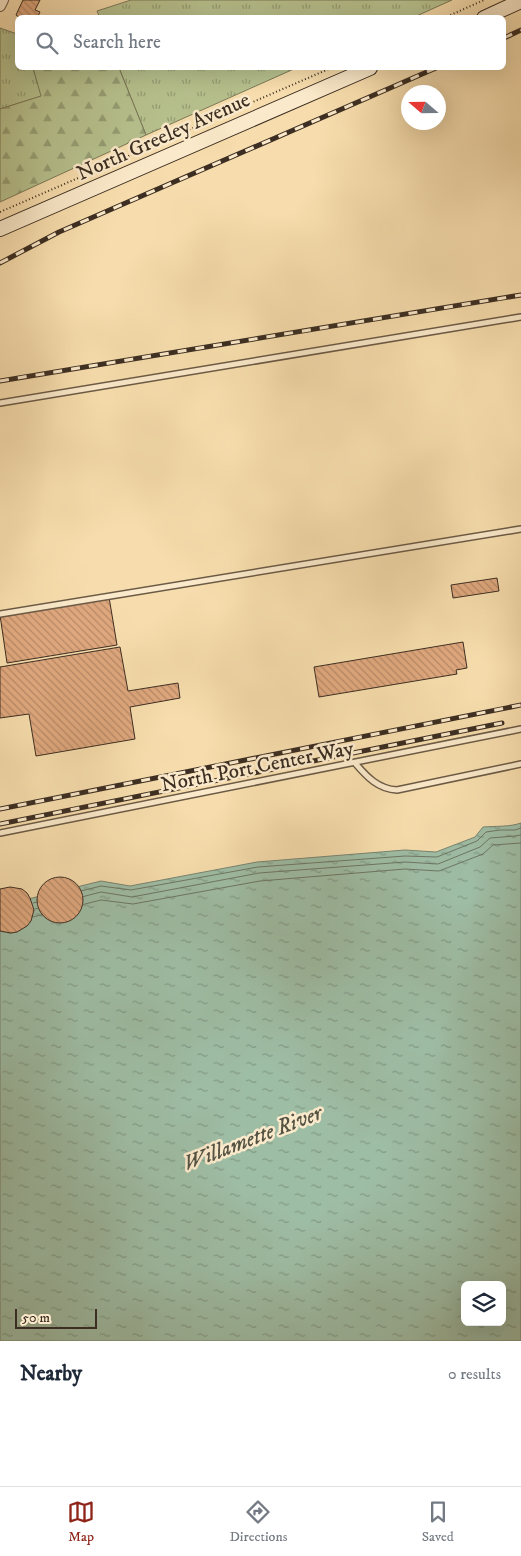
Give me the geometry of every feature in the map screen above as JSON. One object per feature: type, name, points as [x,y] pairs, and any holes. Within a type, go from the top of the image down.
[{"type":"main road","points":[[491,15],[521,1]]},
{"type":"main road","name":"North Greeley Avenue","points":[[0,229],[365,70]]},
{"type":"street","points":[[0,6],[3,0]]},
{"type":"lane","points":[[0,403],[521,317]]},
{"type":"lane","points":[[0,614],[521,529]]},
{"type":"lane","name":"North Port Center Way","points":[[0,833],[521,729]]},
{"type":"lane","points":[[355,763],[379,786],[397,790],[521,764]]},
{"type":"path","points":[[451,15],[484,0]]},
{"type":"path","points":[[0,212],[326,70]]},
{"type":"green space","points":[[131,0],[452,0],[419,15],[99,15],[97,11]]},
{"type":"green space","points":[[0,28],[15,33],[15,70],[34,70],[42,96],[0,109]]},
{"type":"green space","points":[[34,70],[120,70],[146,135],[0,202],[0,109],[41,96]]},
{"type":"green space","points":[[120,70],[292,70],[146,135]]},
{"type":"water","name":"Willamette River","points":[[521,823],[521,1341],[0,1341],[0,906],[101,881],[130,886],[257,862],[405,850],[436,852],[475,837],[483,827],[508,826]]},
{"type":"building","points":[[23,0],[40,0],[35,10],[40,12],[38,15],[16,15]]},
{"type":"building","points":[[497,578],[499,591],[453,598],[451,585]]},
{"type":"building","points":[[109,597],[117,645],[7,663],[0,615]]},
{"type":"building","points":[[463,642],[467,668],[456,670],[457,674],[319,697],[314,667]]},
{"type":"building","points":[[120,647],[128,691],[178,683],[180,698],[130,707],[135,739],[36,756],[29,714],[0,718],[0,667]]},
{"type":"building","points":[[65,877],[69,878],[79,887],[82,891],[82,909],[73,919],[65,923],[55,923],[47,919],[38,909],[37,895],[41,887],[51,878]]},
{"type":"building","points":[[10,887],[22,889],[27,893],[34,910],[31,921],[27,926],[11,933],[0,931],[0,889]]},
{"type":"railway","points":[[506,37],[521,30]]},
{"type":"railway","points":[[0,263],[59,232],[431,70]]},
{"type":"railway","points":[[0,381],[521,295]]},
{"type":"railway","points":[[0,809],[521,705]]},
{"type":"railway","points":[[0,824],[502,723]]}]
